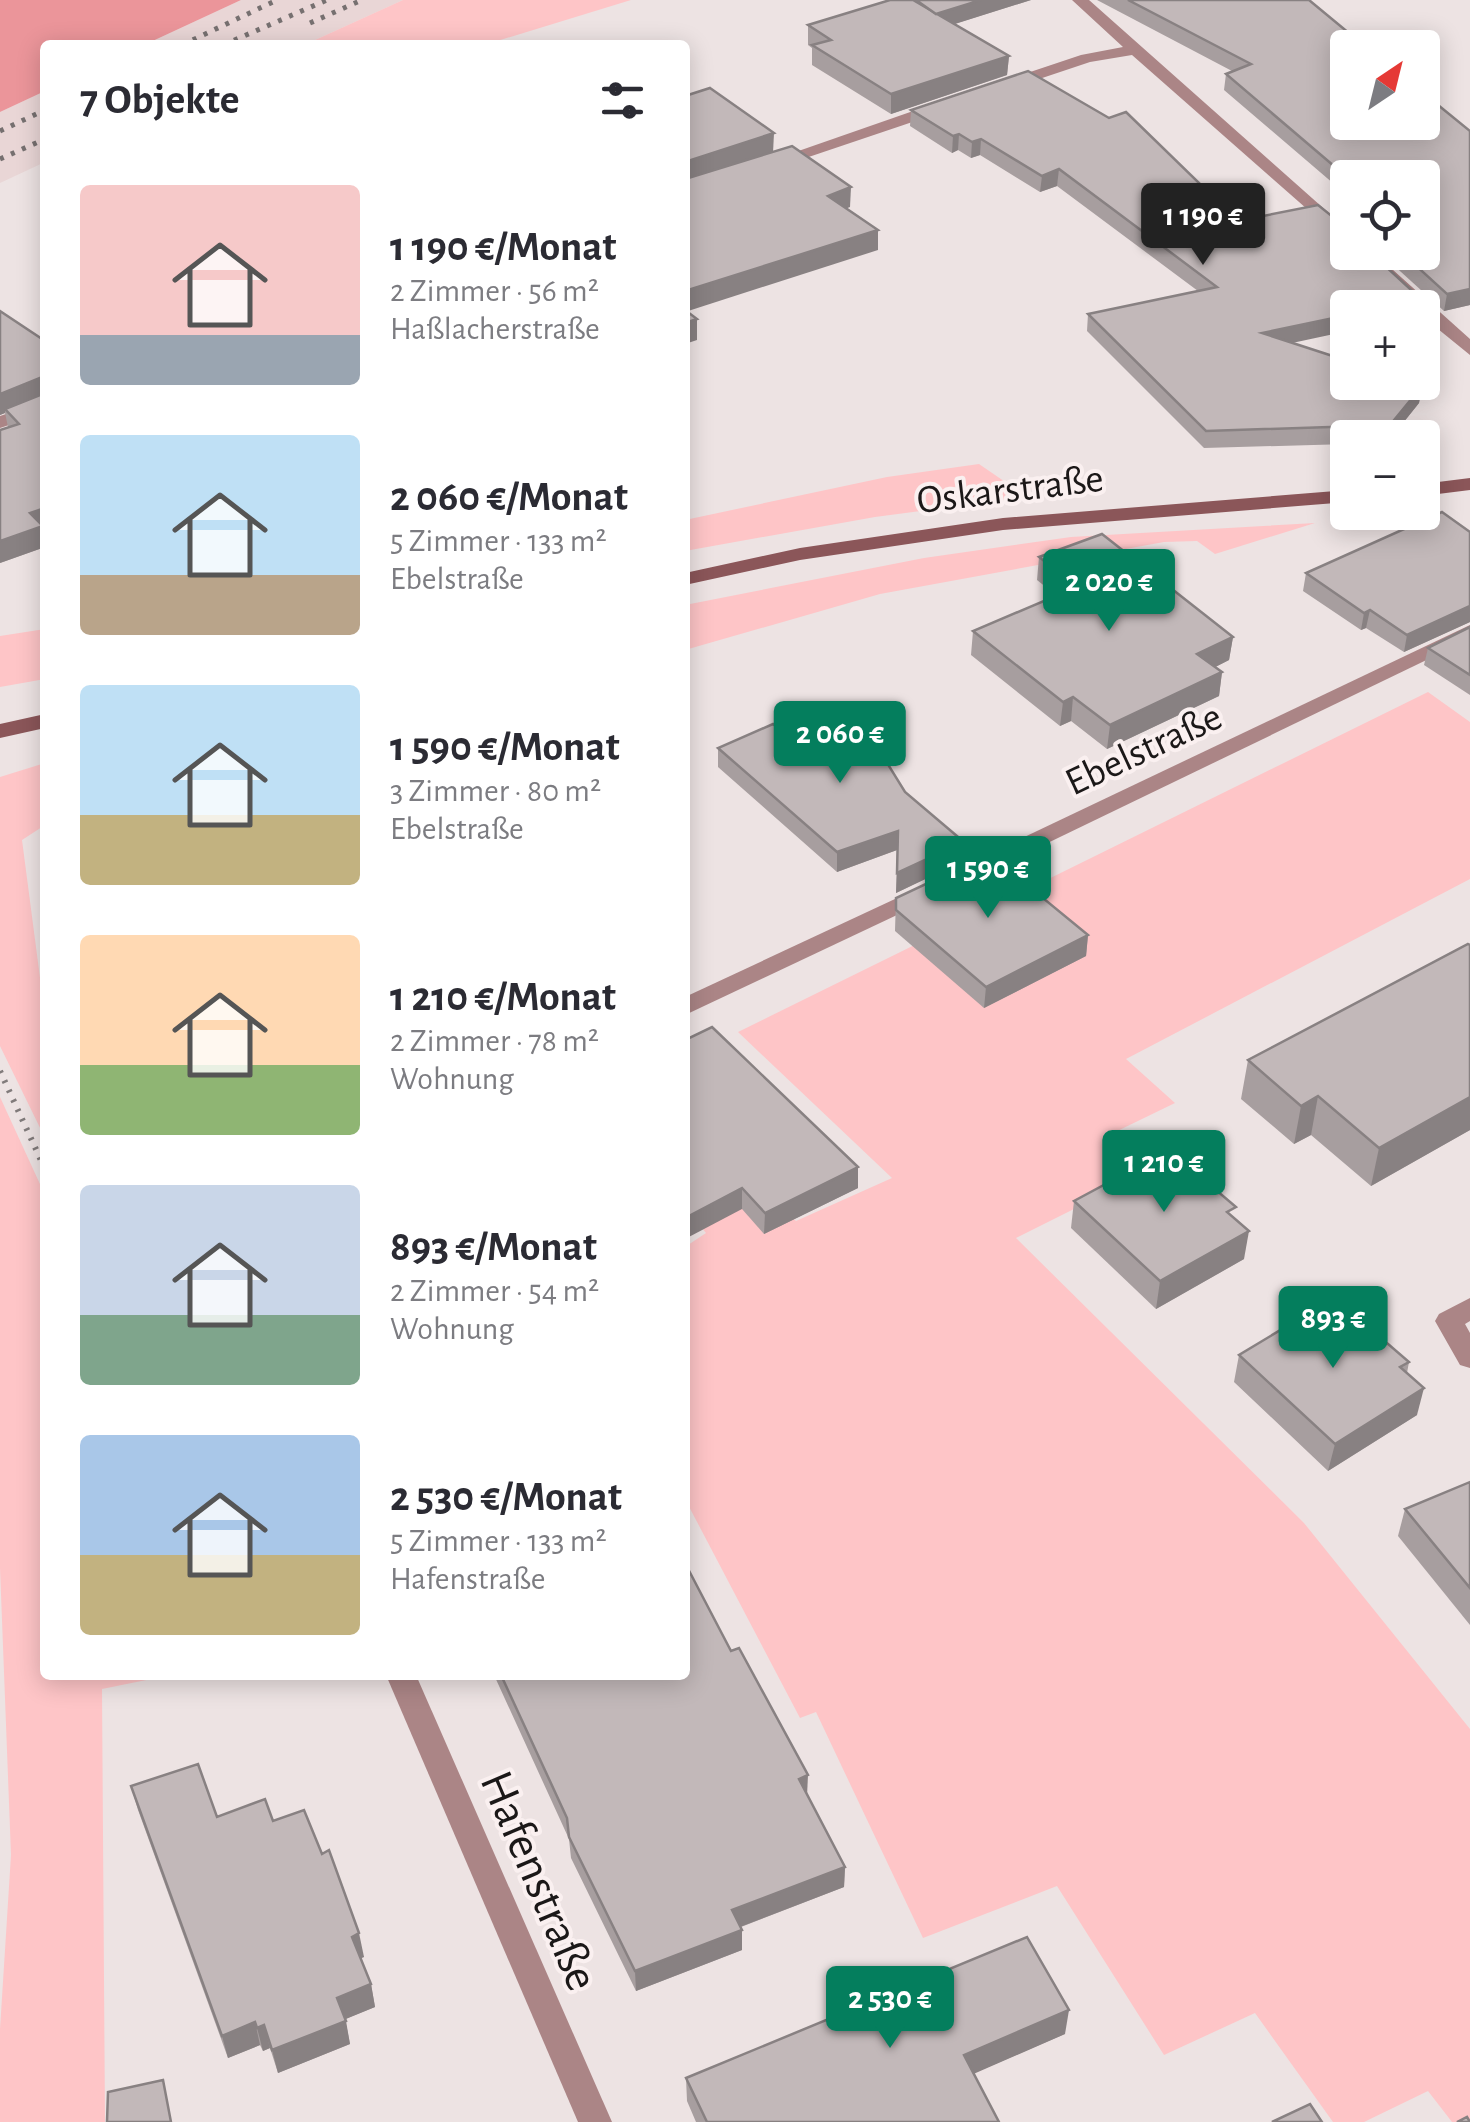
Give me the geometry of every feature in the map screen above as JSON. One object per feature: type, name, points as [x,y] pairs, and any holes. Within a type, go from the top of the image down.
[{"type":"street","points":[[1080,0],[1330,224]]},
{"type":"street","points":[[996,88],[1087,58],[1136,50]]},
{"type":"street","points":[[758,168],[959,100]]},
{"type":"street","points":[[1382,270],[1470,349]]},
{"type":"street","points":[[0,422],[40,409]]},
{"type":"street","points":[[1440,488],[1470,484]]},
{"type":"street","name":"Oskarstraße","points":[[690,578],[800,554],[1003,524],[1330,497]]},
{"type":"street","name":"Ebelstraße","points":[[690,1005],[1470,631]]},
{"type":"street","points":[[0,731],[40,721]]},
{"type":"street","points":[[1470,1308],[1449,1321],[1470,1357]]},
{"type":"street","name":"Hafenstraße","points":[[403,1680],[595,2122]]},
{"type":"path","points":[[0,1071],[40,1158]]},
{"type":"shaded area","points":[[0,0],[241,0],[155,40],[40,40],[40,93],[0,112]]},
{"type":"shaded area","points":[[241,0],[403,0],[315,40],[155,40]]},
{"type":"shaded area","points":[[403,0],[631,0],[500,40],[315,40]]},
{"type":"shaded area","points":[[40,93],[40,164],[0,183],[0,112]]},
{"type":"shaded area","points":[[979,464],[1027,497],[875,517],[690,550],[690,519],[887,477]]},
{"type":"shaded area","points":[[1315,523],[1215,554],[1197,541],[1164,542],[880,594],[690,649],[690,604],[924,558],[1071,537]]},
{"type":"shaded area","points":[[40,630],[40,680],[0,687],[0,636]]},
{"type":"shaded area","points":[[1428,692],[1470,722],[1470,879],[1126,1059],[1175,1103],[1107,1136],[1144,1174],[1016,1238],[1304,1523],[1470,1729],[1470,2122],[1452,2122],[1428,2091],[1364,2122],[1333,2122],[1255,2013],[1164,2055],[1057,1886],[923,1938],[816,1712],[800,1718],[690,1509],[690,1244],[706,1233],[690,1210],[751,1183],[796,1221],[892,1178],[738,1032]]},
{"type":"shaded area","points":[[40,765],[40,828],[22,840],[40,978],[40,1128],[0,1046],[0,777]]},
{"type":"shaded area","points":[[0,1097],[40,1184],[40,1680],[146,1680],[102,1689],[105,2122],[0,2122],[0,2029],[11,1855],[0,1568]]},
{"type":"building","points":[[890,0],[913,0],[1009,56],[891,94],[812,45],[831,40],[808,25]]},
{"type":"building","points":[[916,0],[981,0],[936,14]]},
{"type":"building","points":[[1128,0],[1309,0],[1345,30],[1330,30],[1330,140],[1440,140],[1440,107],[1470,131],[1470,289],[1447,294],[1421,270],[1440,270],[1440,160],[1330,163],[1226,74],[1251,64]]},
{"type":"building","points":[[1028,71],[1109,118],[1126,112],[1238,221],[1318,205],[1330,215],[1330,270],[1390,270],[1411,290],[1330,290],[1330,319],[1262,333],[1330,355],[1330,400],[1411,400],[1394,420],[1330,420],[1330,427],[1206,431],[1088,314],[1217,287],[1059,169],[1042,176],[981,139],[972,142],[959,134],[953,136],[911,110]]},
{"type":"building","points":[[710,88],[774,133],[690,160],[690,94]]},
{"type":"building","points":[[792,146],[851,187],[828,196],[878,230],[690,289],[690,177]]},
{"type":"building","points":[[0,311],[40,338],[40,378],[0,394]]},
{"type":"building","points":[[40,395],[40,510],[30,513],[40,527],[0,541],[0,430],[19,424],[5,409]]},
{"type":"building","points":[[1440,513],[1470,532],[1470,606],[1407,635],[1370,610],[1364,613],[1306,573],[1402,530],[1440,530]]},
{"type":"building","points":[[1102,534],[1233,637],[1197,654],[1222,672],[1110,725],[1073,697],[1063,702],[973,631],[1077,587],[1039,557]]},
{"type":"building","points":[[1470,627],[1470,675],[1428,648]]},
{"type":"building","points":[[840,709],[868,732],[905,792],[964,842],[897,873],[898,831],[837,852],[718,748],[773,724],[782,731]]},
{"type":"building","points":[[983,857],[1010,879],[1016,876],[1088,935],[986,987],[896,910],[896,898]]},
{"type":"building","points":[[1468,944],[1470,1097],[1379,1148],[1318,1096],[1301,1106],[1248,1060]]},
{"type":"building","points":[[712,1027],[858,1167],[765,1213],[742,1188],[690,1215],[690,1038]]},
{"type":"building","points":[[1169,1150],[1236,1207],[1227,1212],[1249,1231],[1160,1281],[1074,1201]]},
{"type":"building","points":[[1327,1302],[1350,1323],[1358,1318],[1409,1362],[1400,1367],[1424,1388],[1335,1444],[1239,1355]]},
{"type":"building","points":[[1470,1482],[1470,1588],[1405,1509]]},
{"type":"building","points":[[690,1573],[731,1651],[739,1648],[808,1775],[799,1779],[845,1867],[732,1910],[742,1930],[635,1971],[569,1837],[567,1818],[503,1680],[690,1680]]},
{"type":"building","points":[[198,1764],[217,1817],[265,1799],[273,1821],[304,1810],[322,1854],[329,1850],[359,1933],[352,1937],[371,1984],[337,1998],[346,2021],[272,2050],[264,2025],[257,2028],[255,2022],[222,2036],[131,1786]]},
{"type":"building","points":[[1027,1937],[1069,2010],[964,2055],[999,2122],[707,2122],[686,2078]]},
{"type":"building","points":[[163,2080],[171,2122],[107,2122],[108,2092]]},
{"type":"building","points":[[1310,2104],[1322,2122],[1272,2122]]},
{"type":"railway","points":[[193,40],[277,0]]},
{"type":"railway","points":[[235,40],[327,0]]},
{"type":"railway","points":[[310,23],[362,0]]},
{"type":"railway","points":[[0,131],[40,112]]},
{"type":"railway","points":[[0,159],[40,141]]}]
